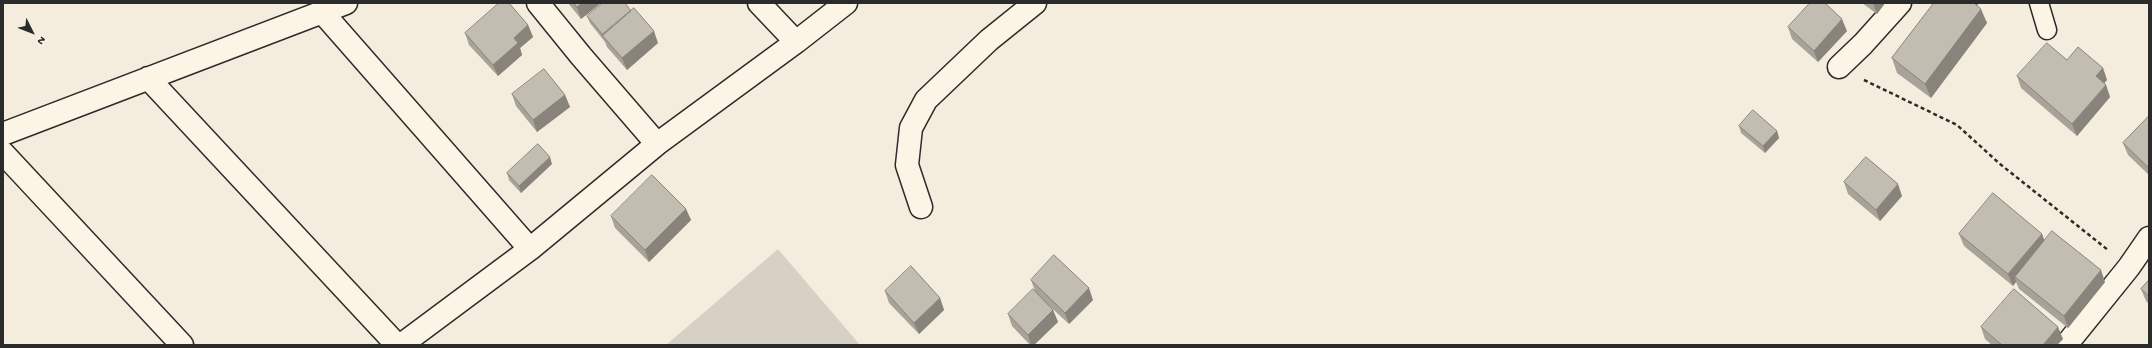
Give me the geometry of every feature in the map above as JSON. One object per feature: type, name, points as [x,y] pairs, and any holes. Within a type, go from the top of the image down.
[{"type":"street","points":[[3,134],[346,3]]},
{"type":"street","points":[[538,3],[581,56],[657,144]]},
{"type":"street","points":[[760,3],[796,42]]},
{"type":"street","points":[[401,345],[530,249],[657,144],[796,42],[846,3]]},
{"type":"street","points":[[921,207],[907,164],[911,128],[914,121],[926,100],[989,40],[1036,3]]},
{"type":"street","points":[[1838,67],[1863,44],[1900,3]]},
{"type":"street","points":[[323,13],[530,249]]},
{"type":"street","points":[[148,78],[398,345]]},
{"type":"street","points":[[3,153],[182,345]]},
{"type":"street","points":[[2066,345],[2129,267],[2149,238]]},
{"type":"lane","points":[[2039,3],[2047,30]]},
{"type":"path","points":[[1838,67],[1956,125],[2000,164],[2129,267]]},
{"type":"shaded area","points":[[778,249],[860,345],[666,345]]},
{"type":"building","points":[[499,3],[509,3],[528,25],[514,38],[518,43],[493,65],[465,33]]},
{"type":"building","points":[[574,3],[582,3],[577,7]]},
{"type":"building","points":[[603,3],[625,3],[631,11],[603,35],[587,16]]},
{"type":"building","points":[[1810,3],[1825,3],[1842,19],[1814,51],[1788,27]]},
{"type":"building","points":[[1934,3],[1974,3],[1981,9],[1925,84],[1892,58]]},
{"type":"building","points":[[634,8],[654,31],[622,58],[602,35]]},
{"type":"building","points":[[2047,43],[2067,60],[2078,47],[2103,68],[2096,76],[2106,85],[2072,124],[2017,76]]},
{"type":"building","points":[[544,69],[565,95],[533,120],[512,94]]},
{"type":"building","points":[[1753,110],[1777,131],[1763,146],[1739,126]]},
{"type":"building","points":[[2149,116],[2149,168],[2123,143]]},
{"type":"building","points":[[538,144],[550,157],[519,186],[507,173]]},
{"type":"building","points":[[1866,157],[1898,184],[1876,210],[1844,182]]},
{"type":"building","points":[[652,175],[686,209],[645,250],[611,216]]},
{"type":"building","points":[[1993,193],[2042,234],[2008,274],[1959,234]]},
{"type":"building","points":[[2052,231],[2101,270],[2064,316],[2015,277]]},
{"type":"building","points":[[1054,255],[1089,288],[1065,313],[1031,280]]},
{"type":"building","points":[[911,266],[940,298],[914,323],[885,291]]},
{"type":"building","points":[[2149,280],[2149,296],[2141,289]]},
{"type":"building","points":[[1033,289],[1053,310],[1028,335],[1008,314]]},
{"type":"building","points":[[2014,289],[2058,327],[2043,345],[2002,345],[1981,327]]}]
